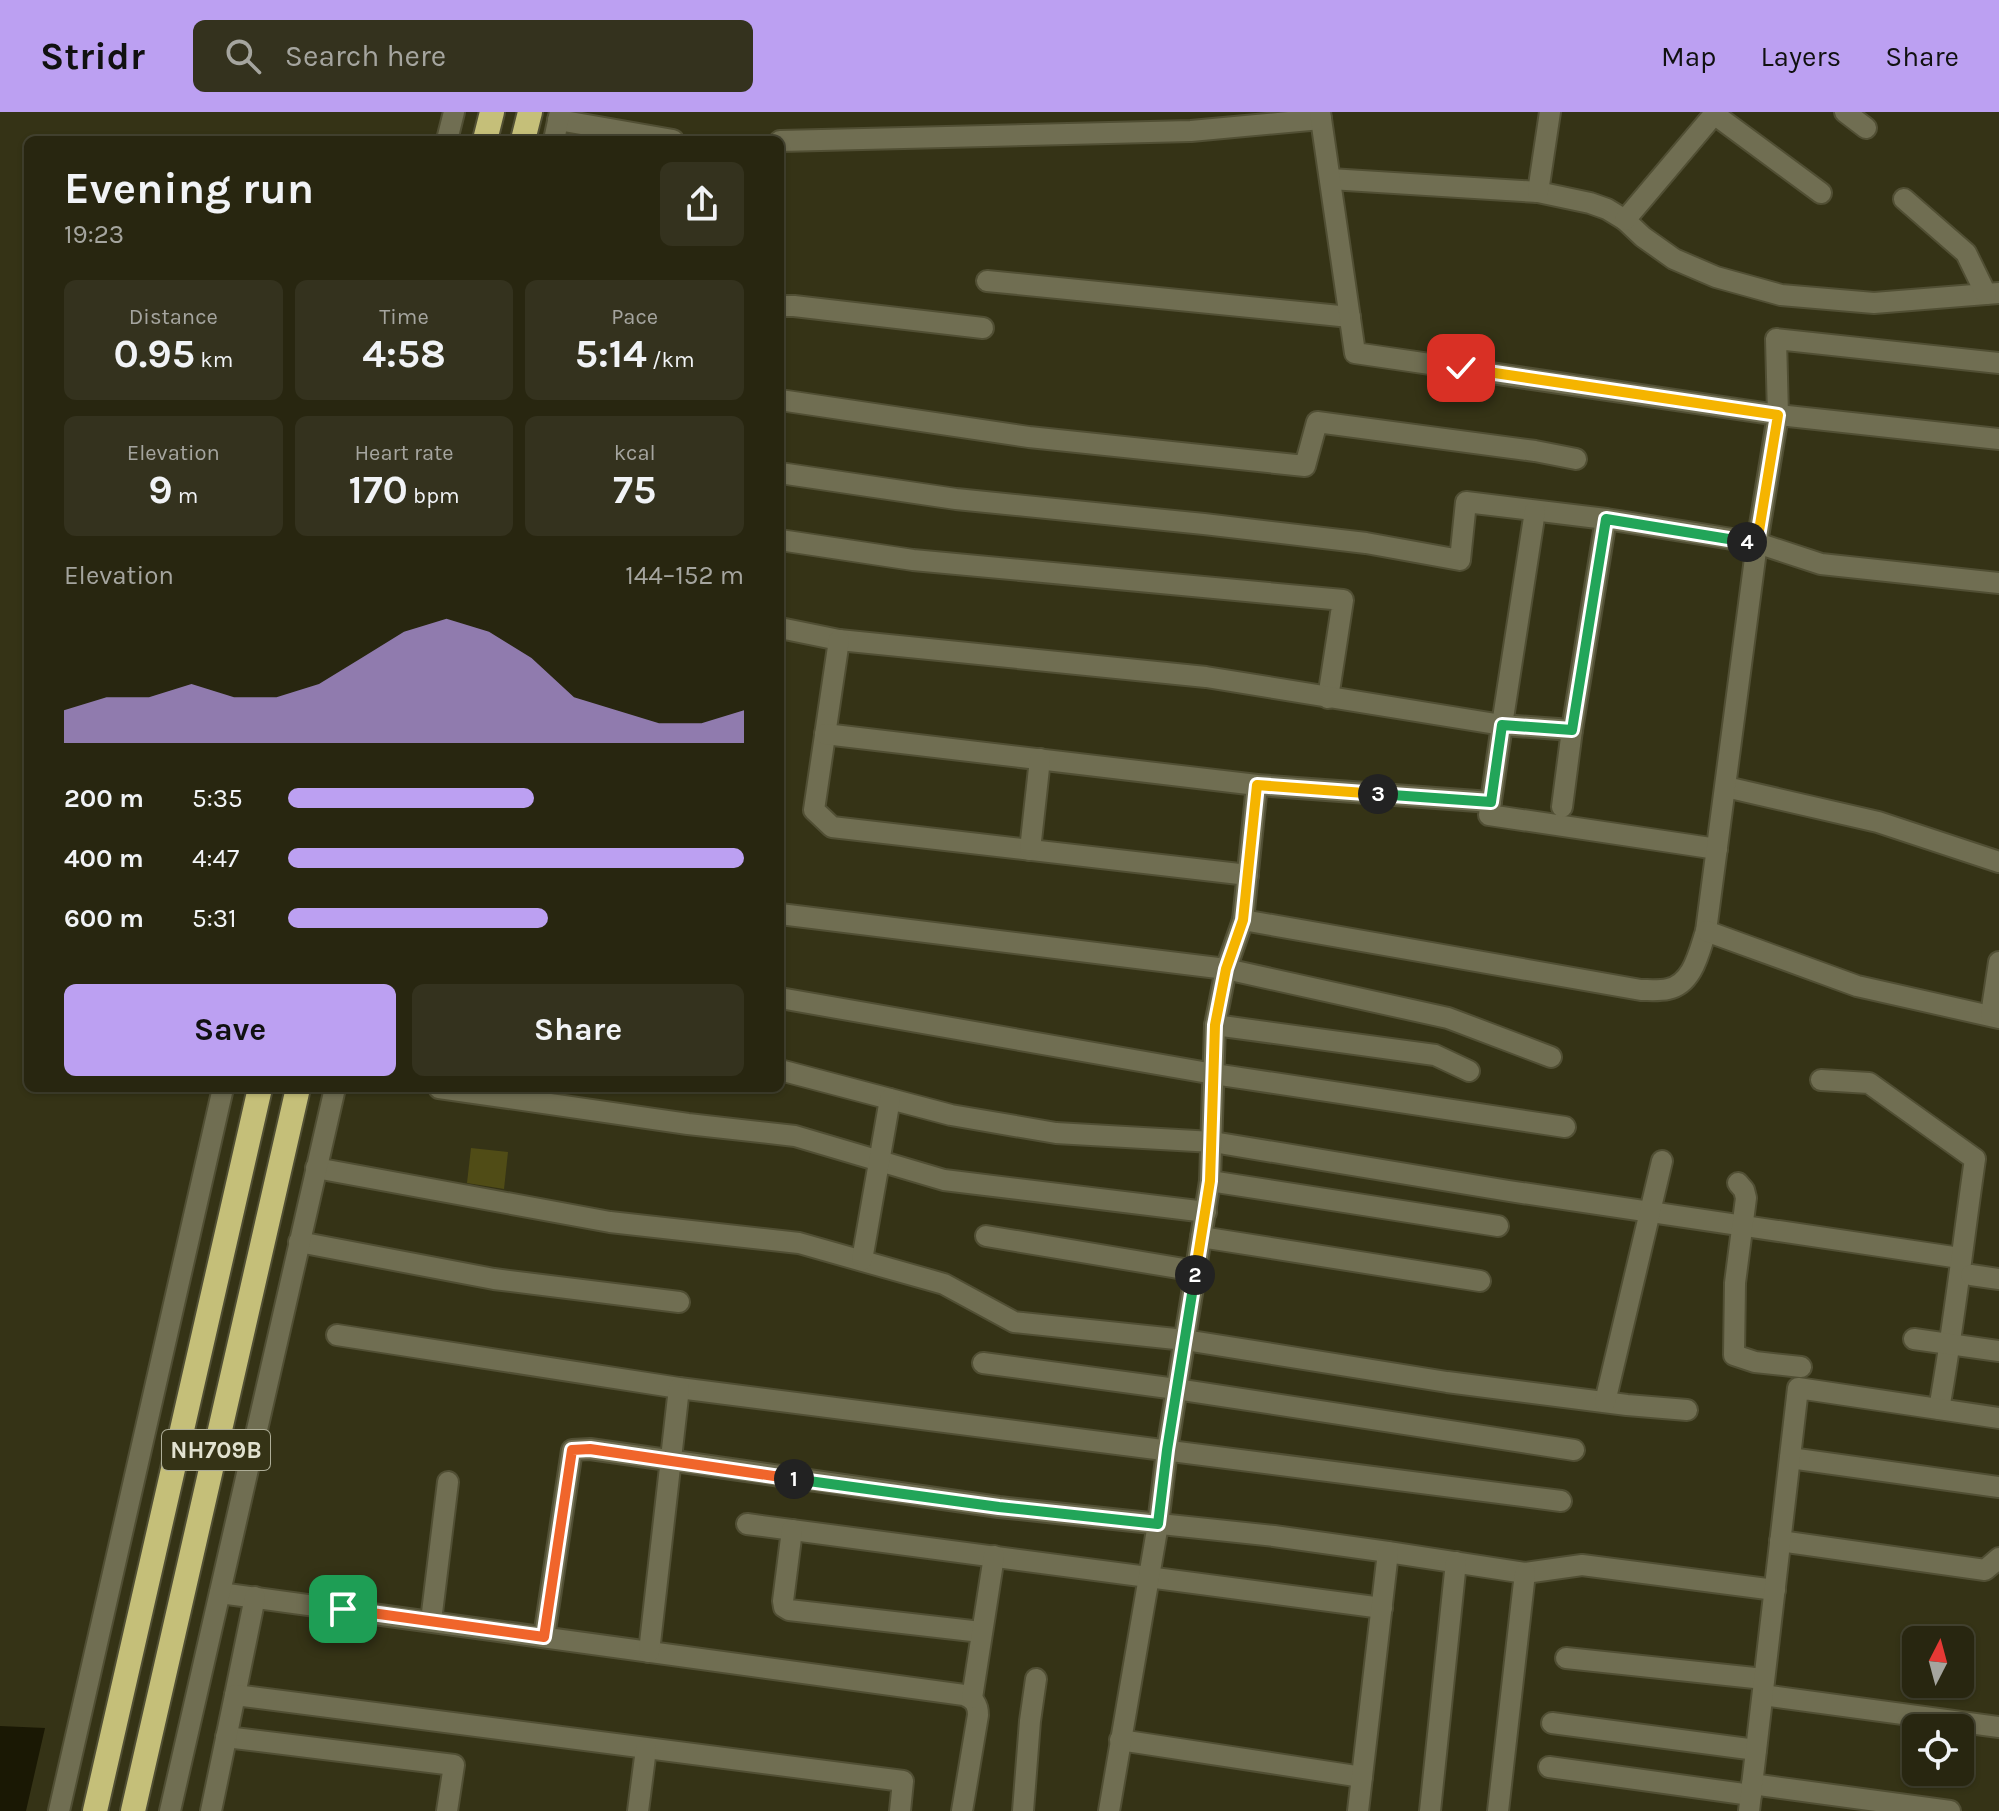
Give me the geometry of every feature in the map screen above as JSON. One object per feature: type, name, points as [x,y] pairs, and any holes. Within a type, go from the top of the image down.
[{"type":"highway","points":[[486,136],[492,112]]},
{"type":"highway","points":[[524,136],[530,112]]},
{"type":"highway","name":"NH709B","points":[[95,1811],[259,1092]]},
{"type":"highway","name":"NH709B","points":[[133,1811],[297,1092]]},
{"type":"street","points":[[448,136],[454,112]]},
{"type":"street","points":[[1538,192],[1550,112]]},
{"type":"street","points":[[1845,112],[1866,128]]},
{"type":"street","points":[[1625,220],[1715,113],[1821,193]]},
{"type":"street","points":[[784,141],[1191,131],[1320,115],[1355,353],[1778,415],[1999,439]]},
{"type":"street","points":[[558,124],[644,136]]},
{"type":"street","points":[[1330,179],[1538,192],[1590,203],[1625,220],[1674,259],[1716,277],[1781,295],[1874,303],[1992,293],[1966,253],[1904,199]]},
{"type":"street","points":[[987,281],[1350,317]]},
{"type":"street","points":[[784,306],[983,328]]},
{"type":"street","points":[[1243,920],[1641,990],[1668,989],[1684,982],[1695,964],[1706,931],[1757,543],[1778,415],[1776,339],[1999,363]]},
{"type":"street","points":[[784,401],[1029,437],[1305,466],[1317,422],[1576,459]]},
{"type":"street","points":[[784,474],[956,499],[1366,543],[1460,560],[1466,502],[1606,519],[1757,543],[1821,564],[1999,583]]},
{"type":"street","points":[[1535,511],[1489,815],[1717,849]]},
{"type":"street","points":[[1562,807],[1606,519]]},
{"type":"street","points":[[784,541],[913,560],[1343,600],[1328,698]]},
{"type":"street","points":[[784,629],[839,640],[1206,677],[1502,725],[1572,730]]},
{"type":"street","points":[[839,640],[814,810],[832,827],[1248,875]]},
{"type":"street","points":[[825,734],[1257,785],[1491,802]]},
{"type":"street","points":[[1030,850],[1040,759]]},
{"type":"street","points":[[1109,1811],[1158,1524],[1176,1389],[1206,1212],[1213,1142],[1215,1025],[1226,969],[1243,920],[1257,785]]},
{"type":"street","points":[[1726,787],[1878,822],[1999,862]]},
{"type":"street","points":[[784,914],[1226,969],[1448,1018],[1551,1057]]},
{"type":"street","points":[[1706,931],[1857,986],[1995,1017],[1999,962]]},
{"type":"street","points":[[784,999],[1214,1074],[1565,1127]]},
{"type":"street","points":[[1215,1025],[1435,1055],[1469,1071]]},
{"type":"street","points":[[784,1071],[951,1115],[1056,1133],[1213,1142],[1743,1226],[1966,1267],[1999,1279]]},
{"type":"street","points":[[1821,1080],[1869,1083],[1975,1159],[1966,1267],[1939,1409]]},
{"type":"street","points":[[59,1811],[222,1092]]},
{"type":"street","points":[[170,1811],[220,1593],[317,1245],[335,1092]]},
{"type":"street","points":[[467,1092],[795,1136],[944,1180],[1206,1212]]},
{"type":"street","points":[[862,1260],[890,1099]]},
{"type":"street","points":[[1605,1402],[1662,1161]]},
{"type":"street","points":[[326,1170],[610,1222],[799,1243],[944,1284],[1014,1322],[1185,1340],[1447,1382],[1687,1410]]},
{"type":"street","points":[[1210,1181],[1498,1226]]},
{"type":"street","points":[[1738,1183],[1746,1198],[1735,1283],[1734,1355],[1755,1362],[1801,1367]]},
{"type":"street","points":[[986,1236],[1196,1271]]},
{"type":"street","points":[[1201,1237],[1480,1281]]},
{"type":"street","points":[[317,1245],[494,1279],[679,1302]]},
{"type":"street","points":[[337,1335],[679,1388],[1561,1501]]},
{"type":"street","points":[[1914,1339],[1999,1351]]},
{"type":"street","points":[[983,1363],[1574,1450]]},
{"type":"street","points":[[649,1652],[679,1388]]},
{"type":"street","points":[[1751,1796],[1798,1388],[1999,1418]]},
{"type":"street","points":[[544,1637],[572,1450],[590,1449],[984,1506],[1274,1536],[1525,1573],[1582,1565],[1775,1590]]},
{"type":"street","points":[[1790,1458],[1999,1487]]},
{"type":"street","points":[[431,1621],[448,1482]]},
{"type":"street","points":[[747,1524],[1382,1608]]},
{"type":"street","points":[[792,1530],[783,1601],[784,1607],[789,1610],[981,1632]]},
{"type":"street","points":[[1780,1541],[1985,1570],[1999,1558]]},
{"type":"street","points":[[1358,1811],[1388,1552]]},
{"type":"street","points":[[972,1698],[994,1556]]},
{"type":"street","points":[[1430,1811],[1456,1562]]},
{"type":"street","points":[[1498,1811],[1525,1573]]},
{"type":"street","points":[[220,1593],[964,1695],[972,1698],[978,1707],[978,1715],[962,1811]]},
{"type":"street","points":[[211,1811],[255,1597]]},
{"type":"street","points":[[1566,1658],[1764,1687],[1999,1727]]},
{"type":"street","points":[[1023,1811],[1036,1679]]},
{"type":"street","points":[[235,1695],[903,1781],[900,1811]]},
{"type":"street","points":[[1552,1723],[1756,1750]]},
{"type":"street","points":[[226,1737],[454,1765],[447,1811]]},
{"type":"street","points":[[1120,1740],[1362,1777]]},
{"type":"street","points":[[638,1811],[646,1749]]},
{"type":"street","points":[[1549,1767],[1751,1796],[1950,1811]]},
{"type":"shaded area","points":[[0,1726],[45,1728],[26,1811],[0,1811]]},
{"type":"building","points":[[471,1148],[508,1152],[504,1189],[467,1183]]},
{"type":"route","points":[[343,1609],[544,1637],[572,1450],[590,1449],[880,1492],[1158,1524],[1210,1181],[1215,1025],[1226,969],[1243,920],[1257,785],[1491,802],[1502,725],[1572,730],[1606,519],[1757,543],[1778,415],[1461,368]]}]
